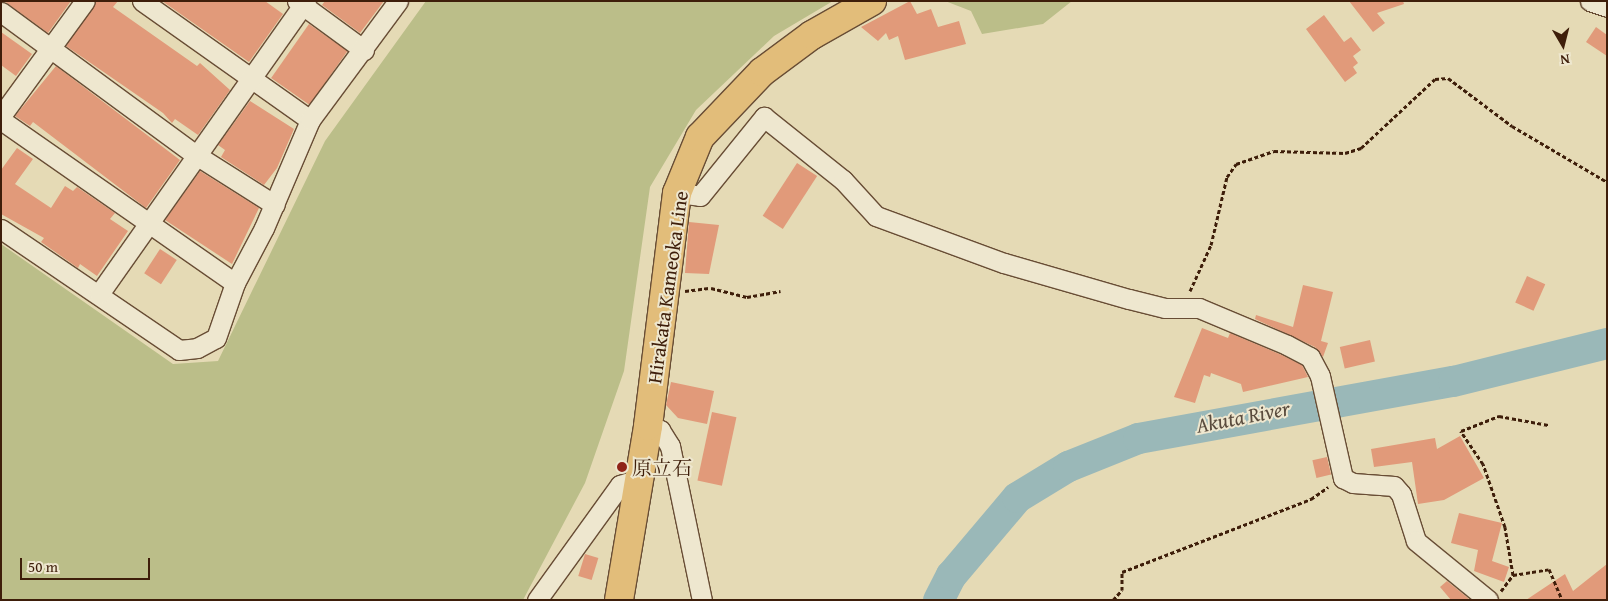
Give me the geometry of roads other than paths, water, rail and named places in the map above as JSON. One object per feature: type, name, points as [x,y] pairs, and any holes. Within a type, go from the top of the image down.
[{"type":"main road","name":"Hirakata Kameoka Line","points":[[619,600],[648,426],[677,193],[700,137],[762,72],[812,35],[872,1]]},
{"type":"street","points":[[1,116],[85,1]]},
{"type":"street","points":[[142,1],[310,120]]},
{"type":"street","points":[[1,229],[179,350],[197,348],[216,338],[235,283],[275,205],[310,120],[364,50],[398,1]]},
{"type":"street","points":[[1590,1],[1607,7]]},
{"type":"street","points":[[99,294],[196,155],[252,80],[302,3],[364,50]]},
{"type":"street","points":[[1,12],[52,47],[196,155],[275,205]]},
{"type":"street","points":[[677,193],[700,196],[764,117],[843,180],[876,216],[1004,263],[1138,301],[1198,308],[1288,345],[1310,357],[1320,376],[1343,478],[1362,485],[1394,486],[1401,494],[1416,541],[1488,600]]},
{"type":"street","points":[[1,120],[235,283]]},
{"type":"street","points":[[648,426],[660,430],[670,446],[702,600]]},
{"type":"street","points":[[537,600],[620,485],[638,479]]},
{"type":"waterway","name":"Akuta River","points":[[938,600],[951,575],[1017,497],[1068,466],[1138,438],[1453,381],[1607,343]]},
{"type":"place","name":"原立石","points":[[622,467]]}]
